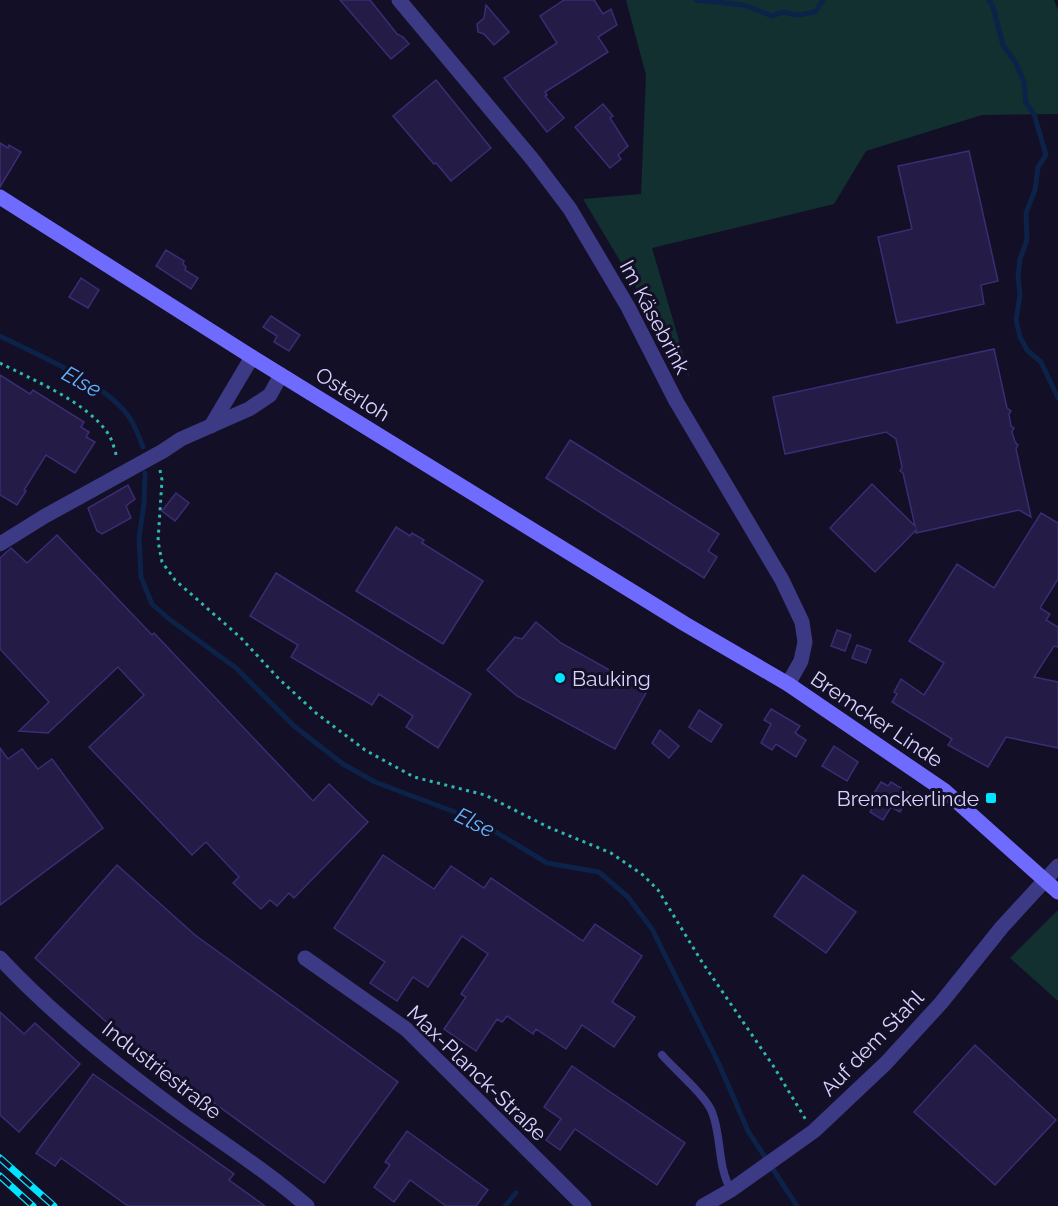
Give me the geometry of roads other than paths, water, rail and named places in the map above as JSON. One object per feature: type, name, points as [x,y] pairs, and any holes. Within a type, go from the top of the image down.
[{"type":"main road","name":"Osterloh","points":[[0,197],[252,357],[685,624]]},
{"type":"main road","name":"Bremcker Linde","points":[[685,624],[788,684],[945,791],[1058,892]]},
{"type":"street","name":"Im Käsebrink","points":[[399,0],[533,160],[570,209],[622,297],[676,401],[777,571],[802,622],[806,642],[801,661],[788,684]]},
{"type":"street","points":[[211,426],[252,357]]},
{"type":"street","points":[[0,544],[181,439],[249,409],[270,395],[281,375]]},
{"type":"street","name":"Auf dem Stahl","points":[[704,1206],[758,1172],[814,1131],[886,1063],[941,1003],[1002,927],[1058,866]]},
{"type":"street","name":"Industriestraße","points":[[0,958],[48,1006],[100,1050],[307,1206]]},
{"type":"street","name":"Max-Planck-Straße","points":[[305,958],[406,1029],[584,1206]]},
{"type":"lane","points":[[662,1055],[706,1103],[712,1113],[724,1176],[731,1190]]},
{"type":"waterway","points":[[696,0],[744,5],[772,16],[783,12],[798,15],[815,12],[823,0]]},
{"type":"waterway","points":[[989,0],[1003,45],[1016,63],[1024,82],[1026,103],[1034,114],[1046,155],[1038,167],[1035,190],[1026,213],[1027,240],[1020,259],[1018,276],[1020,295],[1016,320],[1020,337],[1027,350],[1041,362],[1058,398]]},
{"type":"waterway","name":"Else","points":[[0,336],[68,370],[101,390],[127,414],[143,447]]},
{"type":"waterway","name":"Else","points":[[145,473],[139,538],[141,577],[152,604],[236,668],[294,726],[343,764],[375,782],[476,820],[547,863],[599,872],[628,897],[652,929],[719,1064],[748,1131],[797,1206]]},
{"type":"waterway","points":[[505,1206],[516,1193]]},
{"type":"railway","points":[[0,1158],[54,1206]]},
{"type":"railway","points":[[0,1176],[33,1206]]},
{"type":"place","name":"Bauking","points":[[560,678]]},
{"type":"place","name":"Bremckerlinde","points":[[991,798]]}]
